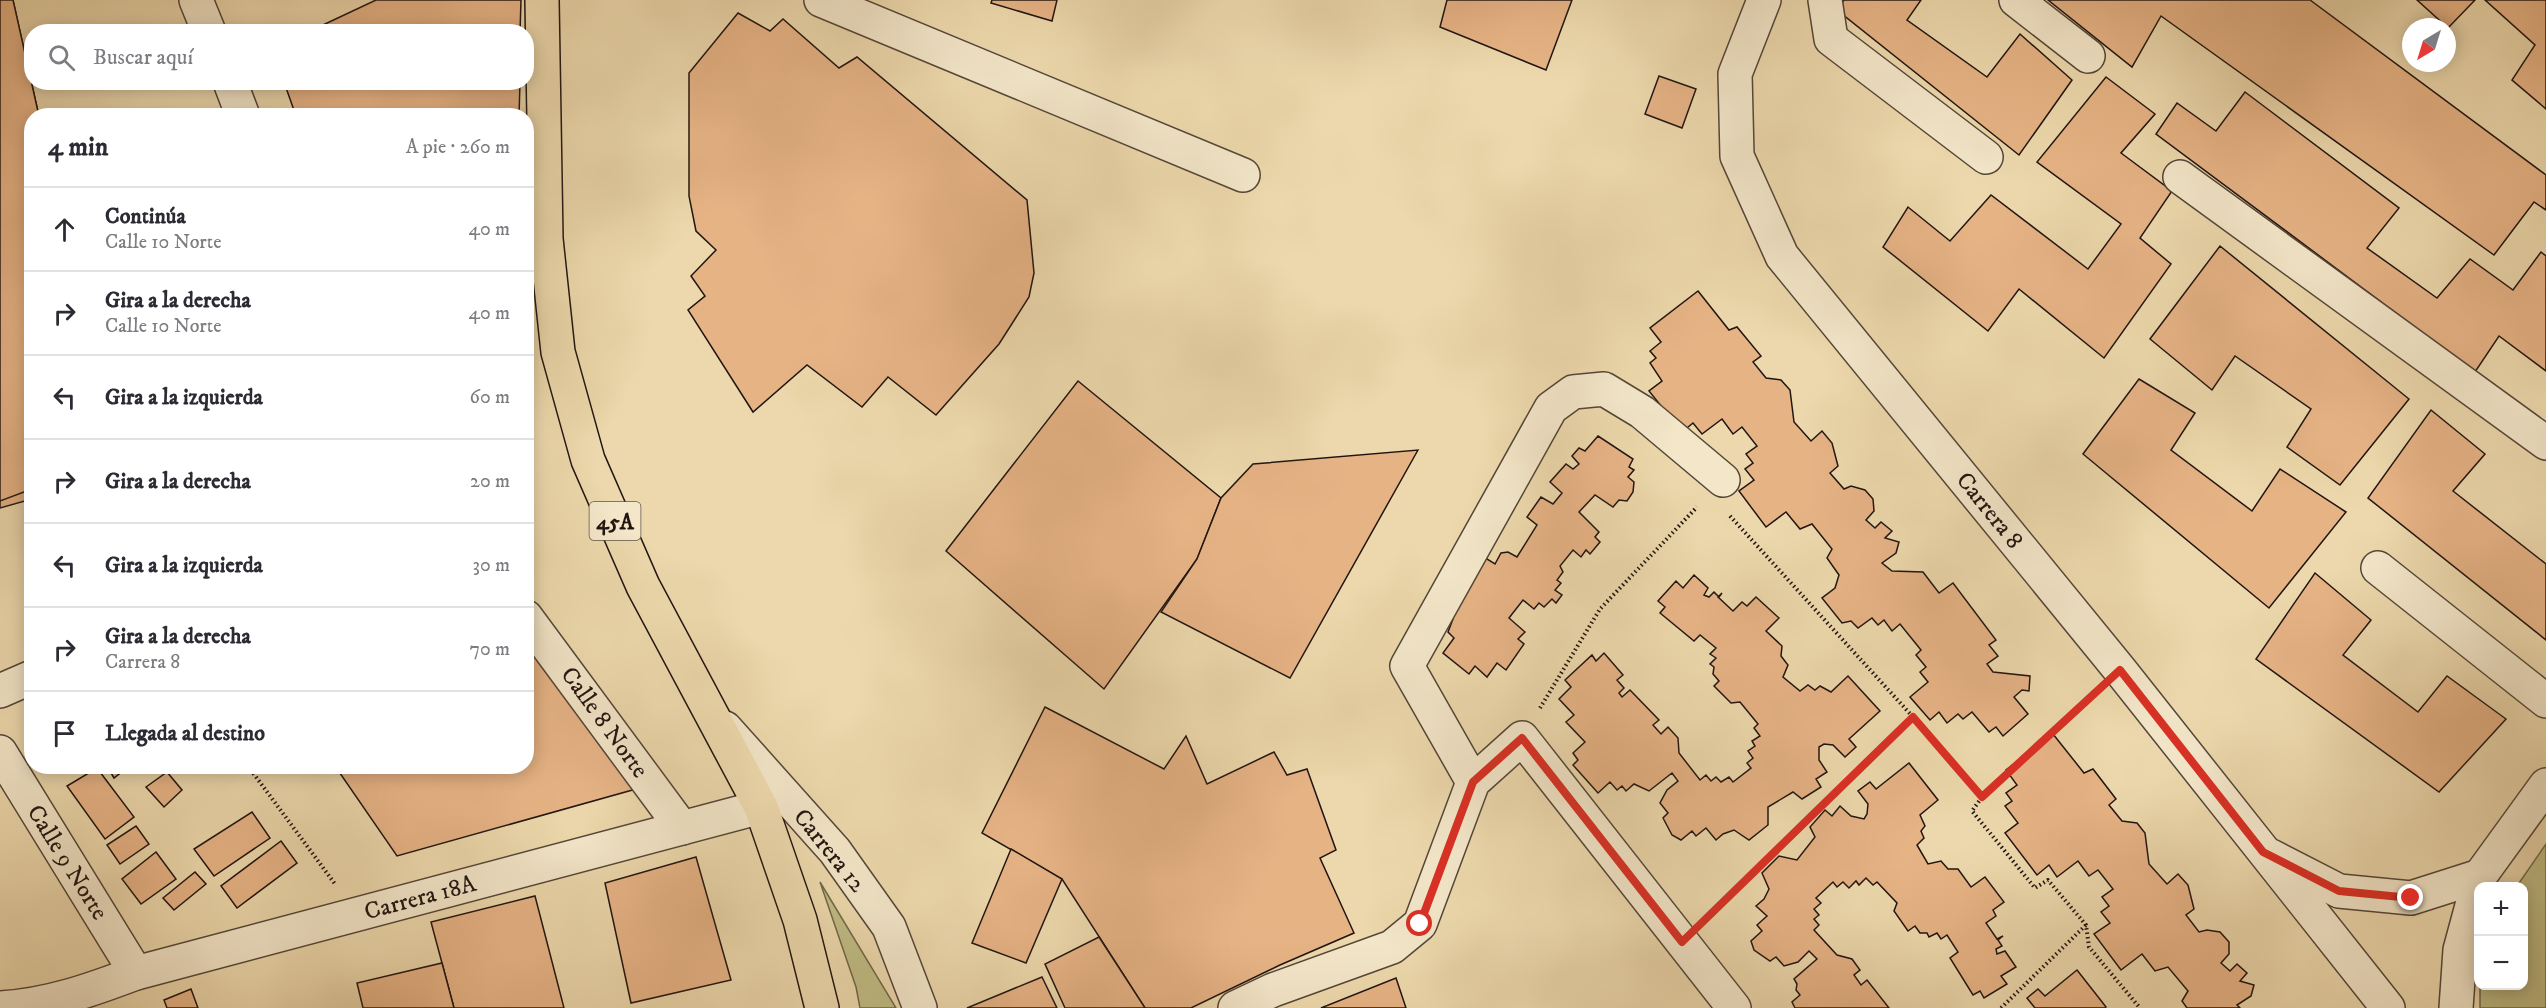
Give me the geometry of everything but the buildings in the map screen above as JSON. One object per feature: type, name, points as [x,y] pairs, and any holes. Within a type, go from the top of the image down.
[{"type":"main road","name":"45A","points":[[542,0],[546,239],[558,351],[588,460],[643,586],[761,807],[800,920],[822,1008]]},
{"type":"street","points":[[196,0],[206,24]]},
{"type":"street","points":[[821,0],[1243,175]]},
{"type":"street","name":"Carrera 8","points":[[1764,0],[1735,74],[1737,156],[1782,256],[2120,670],[2388,1008]]},
{"type":"street","points":[[1825,0],[1831,39],[1986,157]]},
{"type":"street","points":[[2016,0],[2088,56]]},
{"type":"street","points":[[233,90],[240,108]]},
{"type":"street","points":[[2180,177],[2546,443]]},
{"type":"street","points":[[1473,782],[1407,666],[1551,408],[1573,392],[1604,389],[1642,412],[1723,480]]},
{"type":"street","points":[[2378,568],[2546,701]]},
{"type":"street","name":"Calle 8 Norte","points":[[534,637],[682,828]]},
{"type":"street","points":[[0,691],[24,680]]},
{"type":"street","name":"Carrera 12","points":[[710,711],[835,851],[890,927],[920,1008]]},
{"type":"street","points":[[1235,1008],[1277,999],[1392,947],[1420,924],[1473,782],[1522,738],[1734,1008]]},
{"type":"street","name":"Calle 9 Norte","points":[[0,752],[136,973]]},
{"type":"street","points":[[2456,1008],[2460,950],[2480,876],[2546,784]]},
{"type":"street","name":"Carrera 18A","points":[[18,1008],[85,1001],[136,973],[761,807]]},
{"type":"street","name":"Carrera 8","points":[[2263,852],[2339,891],[2411,898],[2480,876]]},
{"type":"path","points":[[1723,480],[1730,517],[1913,717],[1982,797]]},
{"type":"path","points":[[1522,738],[1600,609],[1723,480]]},
{"type":"path","points":[[2120,670],[1982,797],[1972,811],[2035,888],[2048,880],[2086,925],[2090,947],[2140,1008]]},
{"type":"path","points":[[1682,942],[1913,717]]},
{"type":"path","points":[[254,774],[356,914]]},
{"type":"path","points":[[2001,1008],[2086,925]]},
{"type":"shaded area","points":[[2546,844],[2546,1008],[2480,1008],[2480,990],[2528,990],[2528,882],[2520,882]]},
{"type":"shaded area","points":[[820,882],[896,1008],[860,1008],[856,987]]},
{"type":"route","points":[[1420,924],[1473,782],[1522,738],[1682,942],[1913,717],[1982,797],[2120,670],[2263,852],[2339,891],[2411,898]]}]
